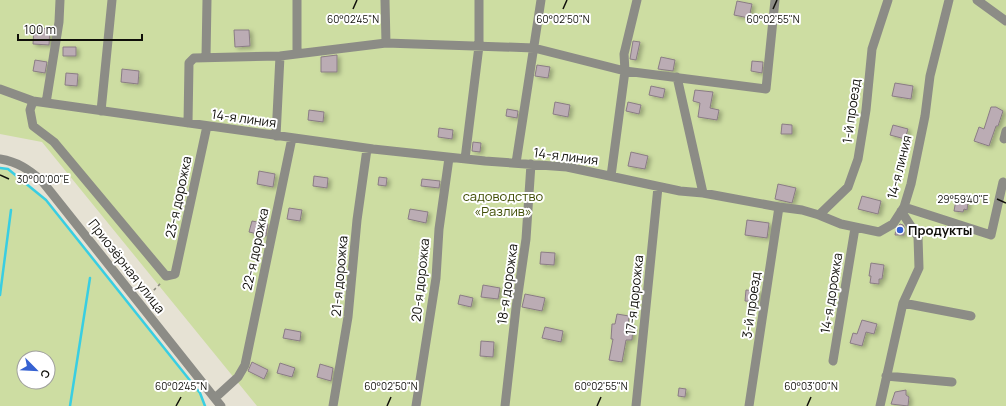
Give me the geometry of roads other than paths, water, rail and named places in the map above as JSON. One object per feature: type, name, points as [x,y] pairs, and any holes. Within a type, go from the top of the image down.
[{"type":"street","points":[[46,103],[59,22],[60,0]]},
{"type":"street","points":[[101,110],[112,0]]},
{"type":"street","points":[[206,57],[207,0]]},
{"type":"street","points":[[297,0],[297,54]]},
{"type":"street","points":[[385,0],[386,43]]},
{"type":"street","points":[[465,159],[479,46],[479,0]]},
{"type":"street","points":[[516,163],[541,0]]},
{"type":"street","points":[[611,176],[626,71],[624,54],[637,0]]},
{"type":"street","points":[[188,123],[189,63],[194,58],[280,56],[386,43],[534,48],[626,71],[766,88],[775,0]]},
{"type":"street","name":"1-й проезд","points":[[819,215],[848,187],[858,159],[866,110],[872,49],[888,0]]},
{"type":"street","name":"14-я линия","points":[[0,89],[33,101],[367,149],[449,158],[567,167],[680,191],[703,193],[802,210],[855,228],[879,232],[893,224],[902,209],[911,184],[925,116],[930,76],[949,0]]},
{"type":"street","points":[[977,0],[1006,21]]},
{"type":"street","points":[[276,136],[280,56]]},
{"type":"street","points":[[677,77],[703,193]]},
{"type":"street","name":"23-я дорожка","points":[[33,101],[30,110],[33,126],[54,142],[171,276],[207,126]]},
{"type":"street","name":"22-я дорожка","points":[[215,398],[238,377],[245,364],[292,138]]},
{"type":"street","name":"21-я дорожка","points":[[333,406],[348,317],[357,220],[367,149]]},
{"type":"street","name":"20-я дорожка","points":[[416,406],[436,278],[439,229],[449,158]]},
{"type":"street","name":"Приозёрная улица","points":[[0,159],[13,161],[28,169],[42,181],[221,406]]},
{"type":"street","name":"18-я дорожка","points":[[505,406],[516,308],[526,239],[531,164]]},
{"type":"street","points":[[902,209],[991,235],[1003,182]]},
{"type":"street","name":"17-я дорожка","points":[[636,406],[658,186]]},
{"type":"street","name":"3-й проезд","points":[[750,406],[778,207]]},
{"type":"street","points":[[880,406],[903,303],[919,268],[918,237],[902,209]]},
{"type":"street","name":"14-я дорожка","points":[[833,362],[855,228]]},
{"type":"street","points":[[903,303],[971,316]]},
{"type":"street","points":[[886,376],[952,382]]},
{"type":"waterway","points":[[0,168],[8,169],[46,200],[200,393],[205,406]]},
{"type":"waterway","points":[[0,295],[11,210]]},
{"type":"waterway","points":[[70,406],[90,278]]},
{"type":"place","name":"Продукты","points":[[900,230]]},
{"type":"park label","name":"садоводство «Разлив»","points":[[503,204]]}]
